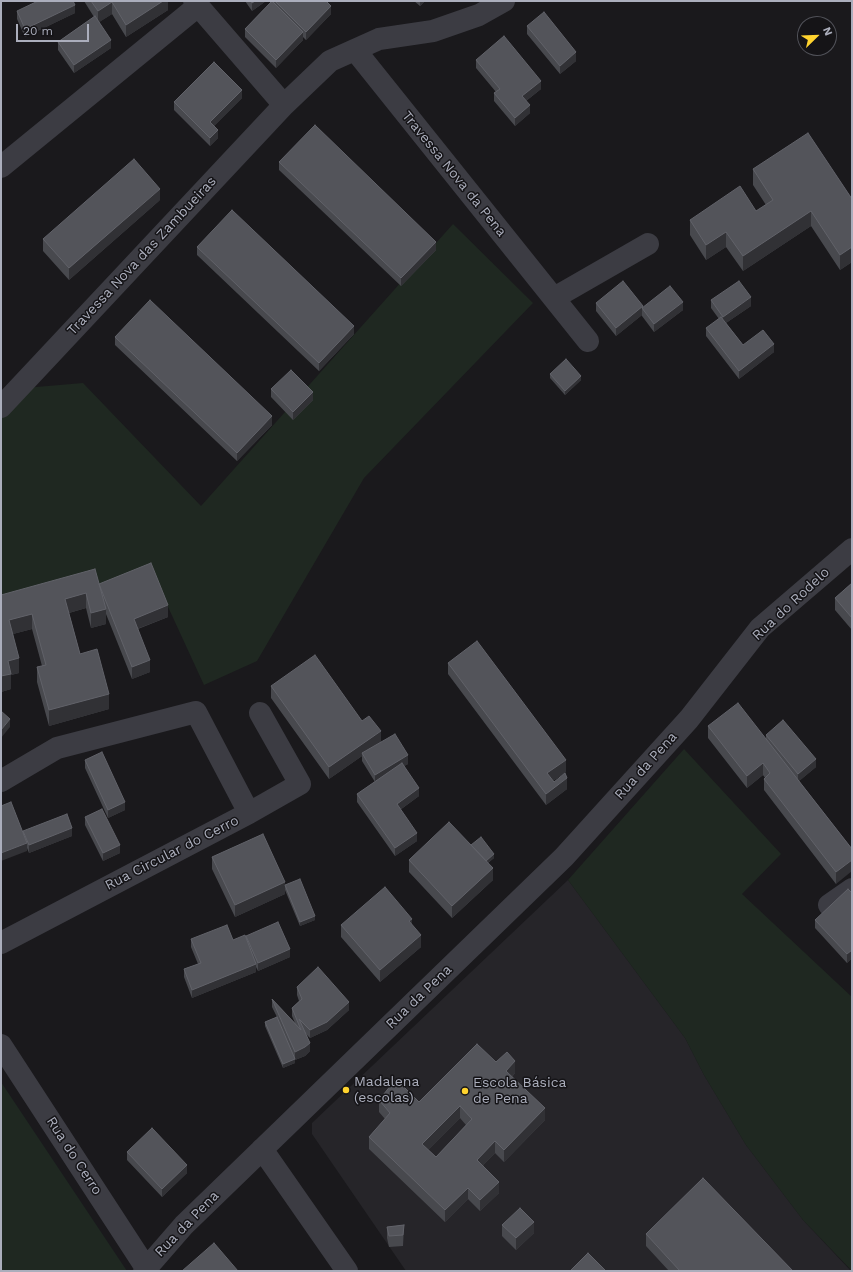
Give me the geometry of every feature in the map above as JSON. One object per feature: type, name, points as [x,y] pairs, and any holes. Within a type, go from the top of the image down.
[{"type":"street","name":"Travessa Nova das Zambueiras","points":[[1,407],[284,105],[330,61],[379,39],[433,31],[479,15],[504,1]]},
{"type":"street","points":[[1,167],[196,3],[284,105]]},
{"type":"street","name":"Travessa Nova da Pena","points":[[355,50],[588,341]]},
{"type":"street","points":[[554,298],[648,244]]},
{"type":"street","name":"Rua do Rodelo","points":[[689,718],[760,628],[852,549]]},
{"type":"street","name":"Rua Circular do Cerro","points":[[1,781],[57,748],[196,712],[249,813],[2,939]]},
{"type":"street","points":[[249,813],[300,784],[260,713]]},
{"type":"street","name":"Rua da Pena","points":[[146,1270],[184,1225],[564,857],[689,718]]},
{"type":"street","points":[[829,905],[852,888]]},
{"type":"street","name":"Rua do Cerro","points":[[1,1045],[146,1270]]},
{"type":"street","points":[[262,1149],[347,1271]]},
{"type":"shaded area","points":[[453,224],[533,303],[364,478],[257,661],[204,685],[157,583],[1,610],[1,390],[83,383],[201,506]]},
{"type":"shaded area","points":[[684,749],[781,854],[742,894],[852,997],[852,1271],[803,1220],[746,1145],[704,1075],[685,1038],[568,880]]},
{"type":"shaded area","points":[[568,880],[685,1038],[704,1075],[746,1145],[803,1220],[851,1271],[406,1271],[312,1134],[312,1123]]},
{"type":"shaded area","points":[[1,1082],[127,1271],[1,1271]]},
{"type":"building","points":[[38,1],[73,1],[75,5],[25,29],[17,11]]},
{"type":"building","points":[[91,1],[163,1],[126,25],[112,2],[98,11]]},
{"type":"building","points":[[272,1],[303,32],[276,60],[245,29]]},
{"type":"building","points":[[275,1],[326,1],[331,6],[306,32]]},
{"type":"building","points":[[544,12],[576,52],[560,66],[527,26]]},
{"type":"building","points":[[95,16],[111,40],[74,65],[58,42]]},
{"type":"building","points":[[504,36],[541,81],[522,96],[530,105],[515,118],[494,93],[500,89],[476,60]]},
{"type":"building","points":[[214,62],[242,90],[210,122],[218,130],[210,138],[174,102]]},
{"type":"building","points":[[315,125],[436,242],[401,278],[279,162]]},
{"type":"building","points":[[808,133],[852,199],[852,247],[840,255],[811,211],[743,256],[726,232],[706,245],[690,220],[740,186],[756,211],[773,200],[753,169]]},
{"type":"building","points":[[134,159],[160,189],[69,268],[43,239]]},
{"type":"building","points":[[232,210],[354,326],[319,363],[197,247]]},
{"type":"building","points":[[623,281],[643,306],[616,328],[596,303]]},
{"type":"building","points":[[739,281],[751,297],[723,317],[711,300]]},
{"type":"building","points":[[670,286],[683,302],[654,324],[642,308]]},
{"type":"building","points":[[150,300],[272,416],[237,453],[115,337]]},
{"type":"building","points":[[721,317],[743,345],[763,330],[774,344],[739,371],[706,328]]},
{"type":"building","points":[[566,359],[581,376],[565,391],[550,374]]},
{"type":"building","points":[[291,370],[313,392],[293,412],[271,389]]},
{"type":"building","points":[[151,563],[168,605],[134,619],[150,660],[132,667],[99,584]]},
{"type":"building","points":[[95,569],[106,609],[91,613],[86,593],[65,599],[80,654],[97,649],[109,694],[49,710],[37,667],[46,665],[32,614],[9,620],[19,658],[8,661],[11,674],[1,676],[1,595]]},
{"type":"building","points":[[852,583],[852,618],[835,598]]},
{"type":"building","points":[[477,641],[566,760],[547,773],[554,782],[565,773],[567,778],[546,794],[448,663]]},
{"type":"building","points":[[315,655],[362,721],[369,716],[381,731],[329,767],[271,686]]},
{"type":"building","points":[[738,703],[852,849],[852,860],[836,872],[764,779],[770,773],[763,763],[747,776],[708,726]]},
{"type":"building","points":[[1,711],[10,719],[1,730]]},
{"type":"building","points":[[783,720],[816,759],[798,774],[766,735]]},
{"type":"building","points":[[395,734],[408,755],[375,775],[362,753]]},
{"type":"building","points":[[102,752],[125,802],[108,810],[85,760]]},
{"type":"building","points":[[402,763],[419,788],[397,804],[417,833],[395,848],[357,794]]},
{"type":"building","points":[[11,802],[27,843],[1,853],[1,806]]},
{"type":"building","points":[[102,809],[120,845],[103,853],[85,817]]},
{"type":"building","points":[[67,814],[72,828],[29,845],[23,831]]},
{"type":"building","points":[[449,822],[493,868],[452,906],[409,860]]},
{"type":"building","points":[[263,834],[285,882],[235,905],[212,857]]},
{"type":"building","points":[[481,837],[494,854],[486,861],[471,845]]},
{"type":"building","points":[[300,879],[315,916],[300,922],[285,885]]},
{"type":"building","points":[[385,887],[412,919],[409,921],[421,935],[380,970],[341,925]]},
{"type":"building","points":[[848,889],[852,893],[852,950],[847,954],[815,920]]},
{"type":"building","points":[[278,922],[290,949],[258,963],[246,936]]},
{"type":"building","points":[[227,925],[233,940],[245,935],[256,964],[192,990],[184,969],[201,963],[191,939]]},
{"type":"building","points":[[318,967],[349,1002],[327,1022],[310,1030],[299,1019],[310,1043],[295,1052],[272,999],[301,1030],[292,1008],[302,999],[297,987]]},
{"type":"building","points":[[277,1017],[295,1059],[283,1064],[265,1022]]},
{"type":"building","points":[[477,1044],[496,1062],[507,1052],[515,1061],[506,1071],[545,1108],[504,1150],[495,1141],[477,1160],[499,1182],[480,1200],[468,1188],[445,1210],[369,1137],[390,1113],[379,1100],[396,1079],[419,1102]],"holes":[[[460,1106],[472,1119],[436,1157],[422,1144]]]},
{"type":"building","points":[[152,1128],[187,1165],[162,1189],[127,1152]]},
{"type":"building","points":[[703,1178],[793,1271],[680,1271],[646,1234]]},
{"type":"building","points":[[520,1208],[534,1222],[516,1238],[502,1225]]},
{"type":"building","points":[[404,1225],[403,1235],[389,1236],[387,1227]]},
{"type":"building","points":[[214,1243],[238,1271],[182,1271]]},
{"type":"building","points":[[588,1253],[606,1271],[570,1271]]},
{"type":"place","name":"Madalena (escolas)","points":[[346,1090]]},
{"type":"place","name":"Escola Básica de Pena","points":[[465,1091]]}]
